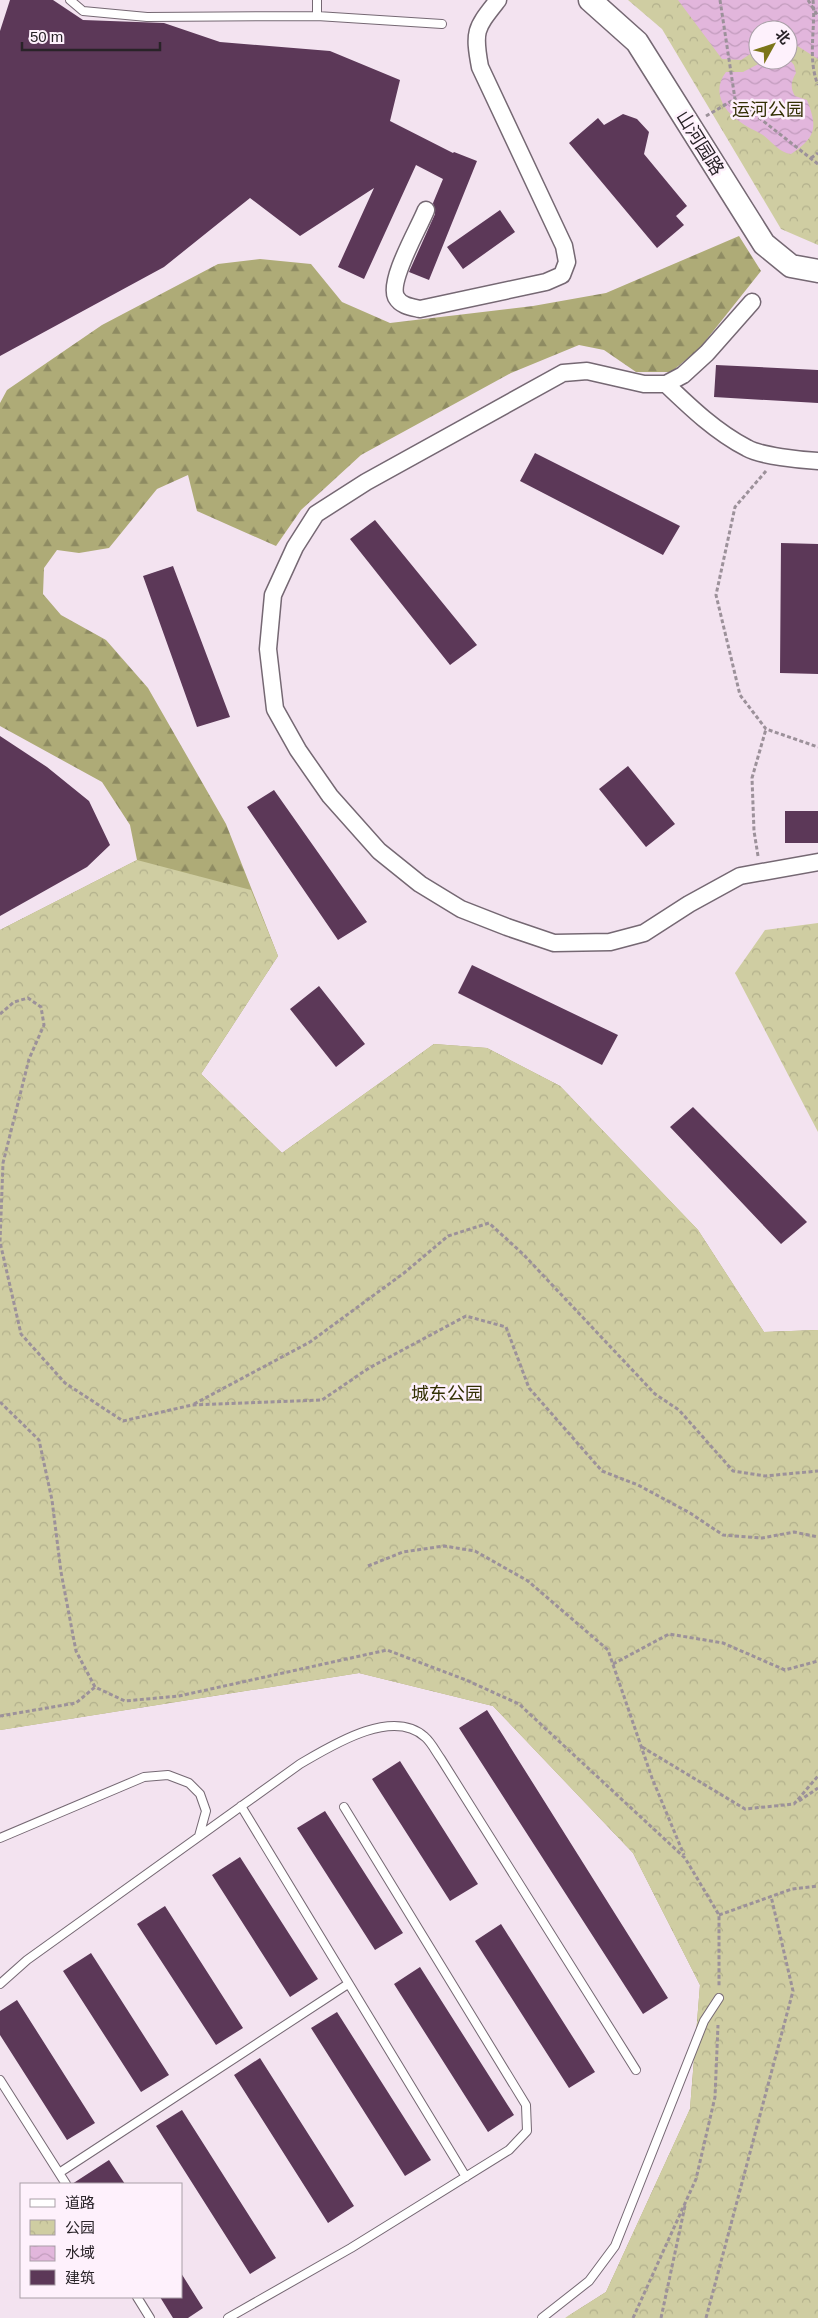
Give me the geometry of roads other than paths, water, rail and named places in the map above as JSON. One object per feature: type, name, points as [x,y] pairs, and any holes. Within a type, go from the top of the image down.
[{"type":"street","points":[[426,210],[395,280],[396,296],[403,305],[420,309],[546,282],[562,275],[567,262],[564,246],[480,67],[475,43],[478,24],[498,0]]},
{"type":"street","name":"山河园路","points":[[590,0],[637,42],[764,244],[791,266],[818,271]]},
{"type":"street","points":[[752,302],[707,352],[683,375],[666,384],[644,384],[587,371],[563,373],[366,482],[316,514],[295,547],[273,595],[268,649],[275,709],[298,750],[330,796],[379,851],[420,884],[461,909],[554,943],[610,942],[644,933],[689,904],[740,876],[818,862]]},
{"type":"street","points":[[666,384],[702,417],[748,449],[779,456],[818,461]]},
{"type":"lane","points":[[70,0],[83,11],[147,17],[317,16],[442,24]]},
{"type":"lane","points":[[317,0],[317,16]]},
{"type":"lane","points":[[0,1984],[27,1960],[300,1764],[344,1739],[385,1726],[404,1726],[425,1736],[441,1759],[636,2070]]},
{"type":"lane","points":[[0,1838],[144,1777],[168,1775],[190,1783],[200,1794],[206,1812],[199,1836]]},
{"type":"lane","points":[[240,1806],[466,2177]]},
{"type":"lane","points":[[228,2318],[350,2248],[466,2177],[509,2150],[527,2132],[526,2105],[344,1807]]},
{"type":"lane","points":[[59,2174],[348,1984]]},
{"type":"lane","points":[[542,2318],[589,2281],[615,2246],[704,2021],[719,1998]]},
{"type":"lane","points":[[0,2080],[65,2183]]},
{"type":"lane","points":[[138,2298],[150,2318]]},
{"type":"water","points":[[678,0],[818,0],[818,59],[798,46],[798,20],[748,20],[748,55],[741,60],[722,59]]},
{"type":"water","points":[[748,69],[795,70],[792,90],[795,96],[807,100],[813,118],[813,125],[810,137],[791,154],[780,149],[763,135],[745,125],[733,116],[724,105],[719,92],[726,72],[743,72]]},
{"type":"park label","name":"运河公园","points":[[768,110]]},
{"type":"park label","name":"城东公园","points":[[447,1394]]}]
